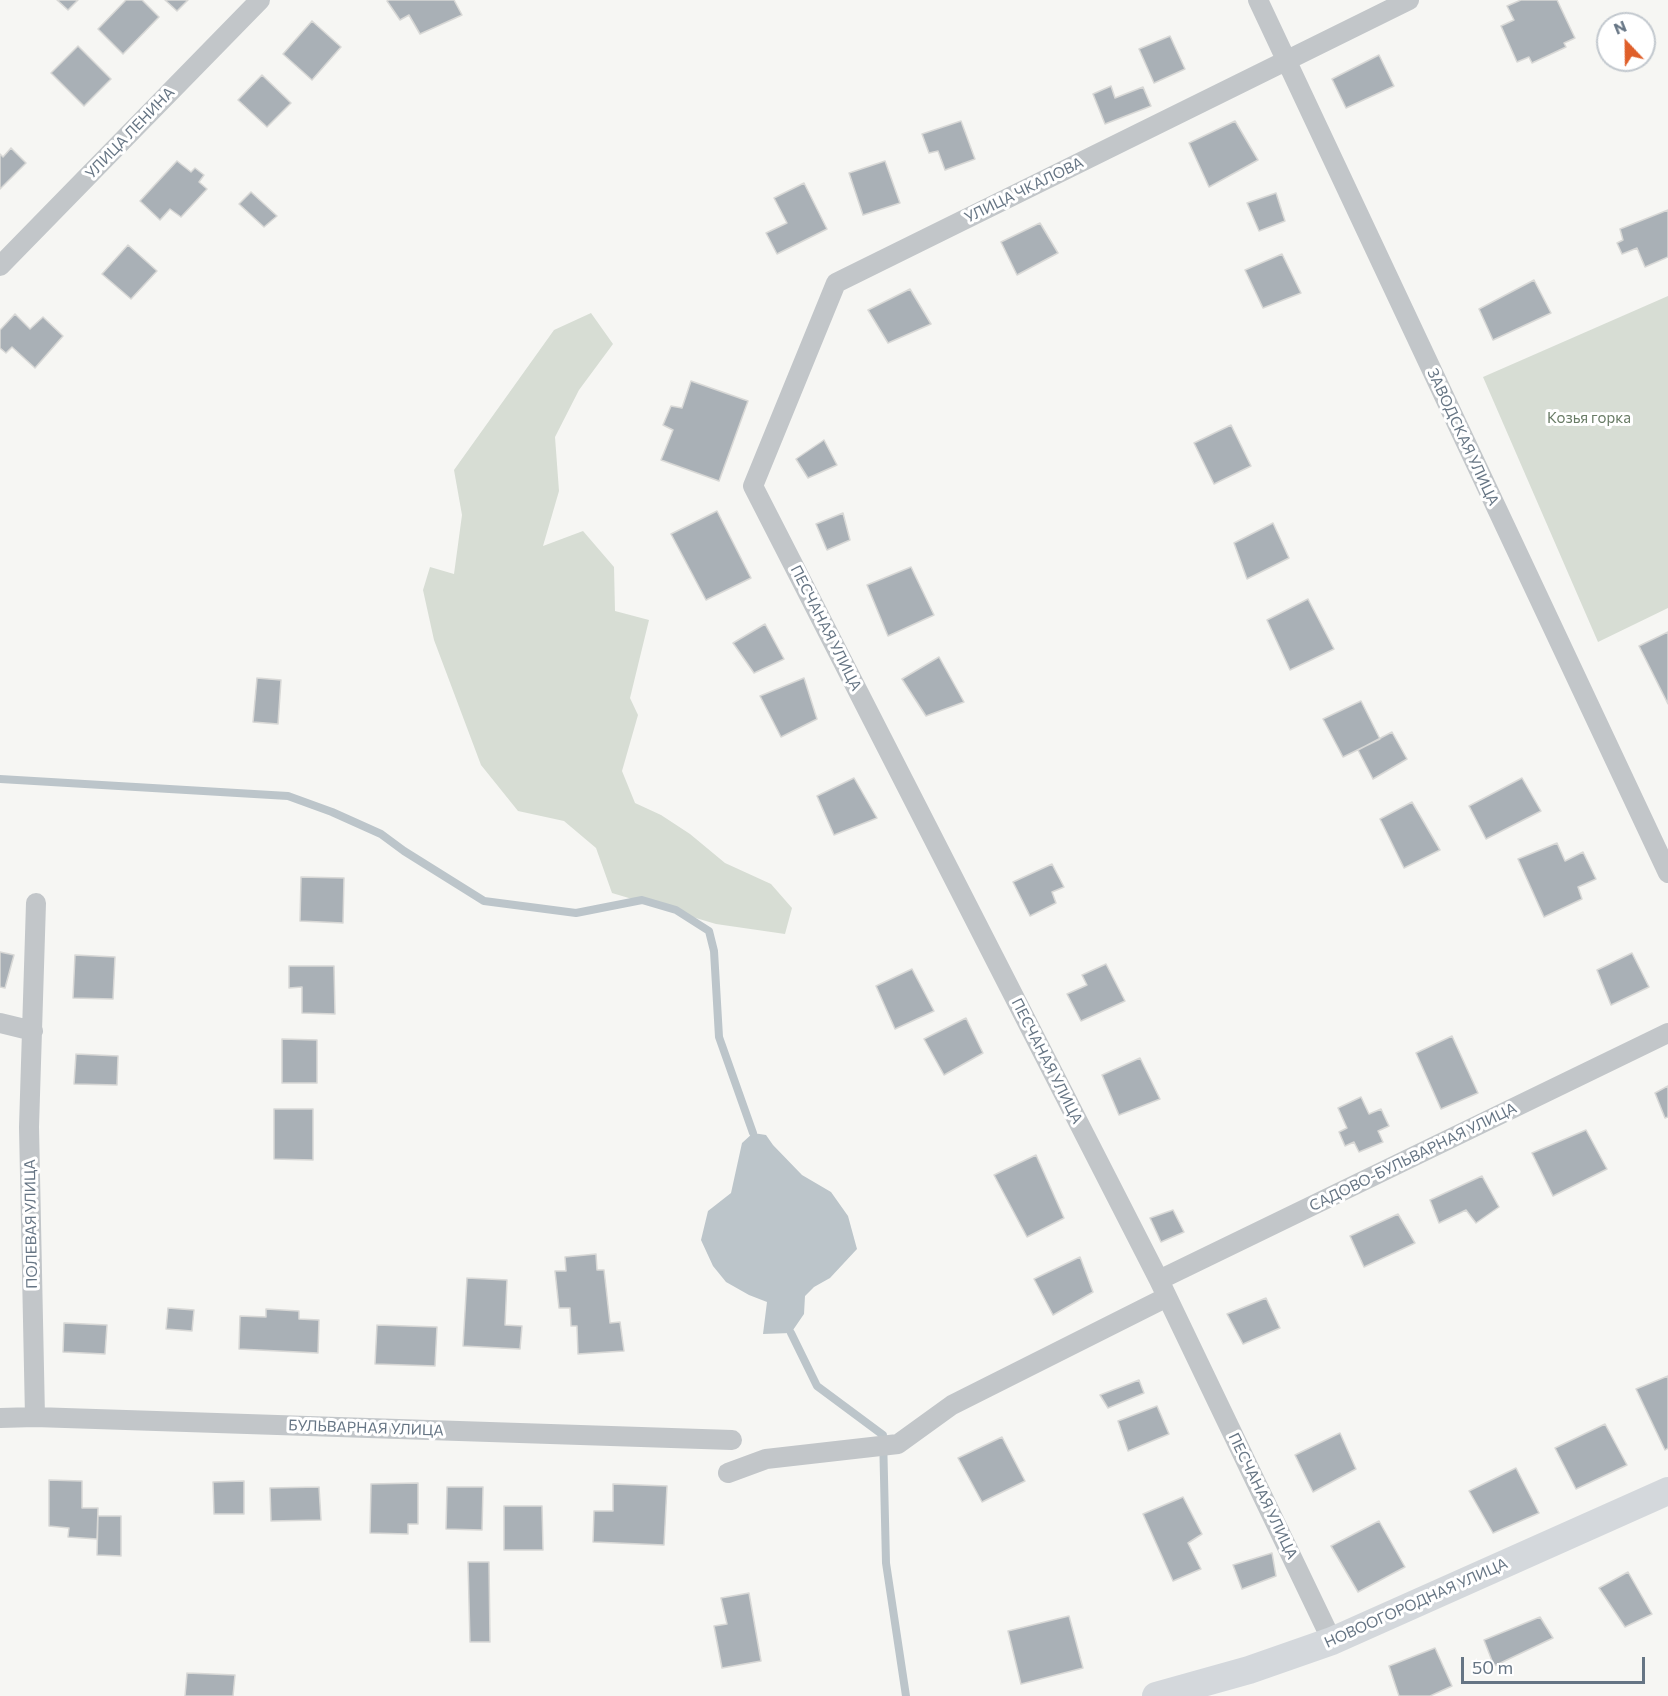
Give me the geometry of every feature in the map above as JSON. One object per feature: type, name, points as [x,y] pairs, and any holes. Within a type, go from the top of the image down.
[{"type":"street","name":"УЛИЦА ЛЕНИНА","points":[[0,266],[260,0]]},
{"type":"street","name":"ЗАВОДСКАЯ УЛИЦА","points":[[1258,0],[1668,873]]},
{"type":"street","name":"УЛИЦА ЧКАЛОВА","points":[[753,486],[837,282],[1409,0]]},
{"type":"street","name":"ПЕСЧАНАЯ УЛИЦА","points":[[753,486],[1163,1288],[1332,1641]]},
{"type":"street","name":"ПОЛЕВАЯ УЛИЦА","points":[[35,1417],[28,1127],[36,903]]},
{"type":"street","points":[[0,1023],[33,1031]]},
{"type":"street","name":"САДОВО-БУЛЬВАРНАЯ УЛИЦА","points":[[728,1473],[766,1459],[898,1444],[952,1405],[1163,1288],[1668,1033]]},
{"type":"street","name":"БУЛЬВАРНАЯ УЛИЦА","points":[[0,1418],[35,1417],[732,1440]]},
{"type":"street","name":"НОВООГОРОДНАЯ УЛИЦА","points":[[1156,1696],[1249,1670],[1332,1641],[1668,1491]]},
{"type":"green space","name":"Козья горка","points":[[1668,296],[1668,608],[1598,642],[1483,377]]},
{"type":"green space","points":[[591,313],[613,344],[579,390],[555,437],[559,491],[543,546],[583,531],[614,567],[615,611],[649,620],[630,698],[638,715],[622,771],[635,803],[661,815],[690,834],[725,863],[771,884],[792,908],[785,934],[716,924],[612,893],[596,848],[564,821],[518,811],[481,765],[434,640],[423,590],[430,567],[454,574],[462,515],[454,470],[554,330]]},
{"type":"shaded area","points":[[753,1133],[766,1135],[802,1175],[831,1192],[848,1216],[857,1249],[830,1278],[814,1287],[805,1296],[804,1314],[791,1333],[763,1334],[767,1302],[726,1282],[713,1266],[701,1240],[708,1211],[731,1193],[742,1143]]},
{"type":"building","points":[[57,0],[78,0],[68,10]]},
{"type":"building","points":[[126,0],[142,0],[159,17],[123,54],[98,29]]},
{"type":"building","points":[[165,0],[188,0],[177,11]]},
{"type":"building","points":[[454,0],[462,15],[420,34],[409,15],[400,20],[387,1]]},
{"type":"building","points":[[1521,0],[1557,0],[1575,38],[1564,43],[1566,47],[1532,63],[1529,57],[1517,62],[1501,26],[1514,20],[1507,6]]},
{"type":"building","points":[[312,21],[341,47],[312,80],[283,54]]},
{"type":"building","points":[[1170,36],[1185,69],[1154,83],[1139,49]]},
{"type":"building","points":[[78,46],[111,79],[84,106],[51,73]]},
{"type":"building","points":[[1379,55],[1394,86],[1346,108],[1332,79]]},
{"type":"building","points":[[262,75],[291,103],[267,127],[238,100]]},
{"type":"building","points":[[1111,86],[1115,98],[1143,87],[1151,106],[1105,124],[1093,94]]},
{"type":"building","points":[[961,121],[975,159],[945,170],[938,151],[929,153],[922,134]]},
{"type":"building","points":[[1235,121],[1258,160],[1209,187],[1189,143]]},
{"type":"building","points":[[11,148],[26,163],[0,189],[0,154],[3,157]]},
{"type":"building","points":[[177,161],[191,172],[195,168],[204,175],[199,182],[207,189],[181,217],[170,209],[160,220],[140,201]]},
{"type":"building","points":[[885,161],[900,203],[863,215],[849,173]]},
{"type":"building","points":[[804,183],[827,229],[777,254],[766,233],[787,223],[774,198]]},
{"type":"building","points":[[251,192],[277,216],[264,227],[239,204]]},
{"type":"building","points":[[1276,193],[1285,221],[1259,231],[1247,203]]},
{"type":"building","points":[[1668,210],[1668,257],[1645,267],[1637,248],[1622,254],[1617,243],[1623,240],[1620,229]]},
{"type":"building","points":[[1040,223],[1058,253],[1017,275],[1001,242]]},
{"type":"building","points":[[128,245],[157,271],[131,299],[102,274]]},
{"type":"building","points":[[1282,254],[1301,293],[1263,308],[1245,270]]},
{"type":"building","points":[[1534,280],[1551,313],[1493,340],[1479,309]]},
{"type":"building","points":[[910,289],[931,324],[888,343],[868,310]]},
{"type":"building","points":[[15,314],[30,329],[43,317],[63,336],[35,368],[12,347],[6,353],[0,348],[0,330]]},
{"type":"building","points":[[691,381],[748,401],[719,481],[661,460],[673,430],[663,425],[671,406],[682,408]]},
{"type":"building","points":[[1231,425],[1251,466],[1214,484],[1194,443]]},
{"type":"building","points":[[824,440],[837,465],[808,478],[796,459]]},
{"type":"building","points":[[717,511],[751,578],[706,600],[671,534]]},
{"type":"building","points":[[843,513],[850,540],[827,550],[816,524]]},
{"type":"building","points":[[1273,523],[1289,558],[1247,579],[1234,543]]},
{"type":"building","points":[[911,567],[934,615],[888,636],[867,585]]},
{"type":"building","points":[[1308,599],[1334,649],[1290,670],[1267,620]]},
{"type":"building","points":[[765,624],[784,659],[754,673],[733,643]]},
{"type":"building","points":[[1668,632],[1668,704],[1639,646]]},
{"type":"building","points":[[939,657],[964,702],[926,716],[902,679]]},
{"type":"building","points":[[257,678],[281,680],[278,724],[253,722]]},
{"type":"building","points":[[804,678],[817,719],[781,737],[760,696]]},
{"type":"building","points":[[1361,701],[1380,739],[1343,757],[1323,719]]},
{"type":"building","points":[[1392,732],[1407,759],[1373,779],[1358,750]]},
{"type":"building","points":[[854,778],[877,818],[834,835],[817,796]]},
{"type":"building","points":[[1522,778],[1541,811],[1486,839],[1469,806]]},
{"type":"building","points":[[1412,802],[1440,850],[1404,868],[1380,819]]},
{"type":"building","points":[[1557,843],[1565,861],[1583,852],[1596,879],[1578,887],[1582,899],[1544,917],[1518,859]]},
{"type":"building","points":[[1052,864],[1064,887],[1052,892],[1056,903],[1030,916],[1013,882]]},
{"type":"building","points":[[301,877],[344,878],[343,923],[300,921]]},
{"type":"building","points":[[0,952],[14,955],[5,988],[0,987]]},
{"type":"building","points":[[1632,953],[1649,987],[1611,1005],[1597,970]]},
{"type":"building","points":[[75,955],[115,957],[113,999],[73,998]]},
{"type":"building","points":[[1106,964],[1125,1001],[1081,1021],[1067,994],[1087,985],[1082,975]]},
{"type":"building","points":[[289,966],[334,966],[335,1014],[302,1013],[302,987],[289,988]]},
{"type":"building","points":[[912,969],[934,1011],[895,1029],[876,986]]},
{"type":"building","points":[[966,1018],[983,1053],[944,1075],[924,1039]]},
{"type":"building","points":[[1452,1036],[1478,1093],[1441,1109],[1416,1053]]},
{"type":"building","points":[[282,1039],[317,1040],[317,1083],[282,1083]]},
{"type":"building","points":[[76,1054],[118,1056],[117,1085],[74,1084]]},
{"type":"building","points":[[1140,1058],[1160,1099],[1119,1115],[1102,1075]]},
{"type":"building","points":[[1668,1086],[1668,1117],[1665,1118],[1655,1093]]},
{"type":"building","points":[[1361,1097],[1369,1114],[1381,1109],[1389,1126],[1378,1131],[1383,1142],[1359,1152],[1354,1142],[1345,1146],[1339,1132],[1347,1128],[1338,1108]]},
{"type":"building","points":[[274,1109],[313,1109],[313,1160],[274,1159]]},
{"type":"building","points":[[1586,1130],[1607,1169],[1553,1196],[1532,1153]]},
{"type":"building","points":[[1036,1155],[1064,1218],[1027,1237],[994,1175]]},
{"type":"building","points":[[1482,1176],[1499,1207],[1476,1223],[1466,1210],[1439,1223],[1430,1200]]},
{"type":"building","points":[[1173,1210],[1184,1232],[1161,1242],[1150,1218]]},
{"type":"building","points":[[1398,1214],[1415,1243],[1364,1267],[1350,1236]]},
{"type":"building","points":[[596,1254],[597,1270],[604,1270],[610,1323],[620,1322],[624,1351],[578,1354],[577,1326],[571,1326],[570,1308],[559,1308],[555,1271],[566,1271],[565,1257]]},
{"type":"building","points":[[1080,1257],[1093,1292],[1053,1315],[1034,1279]]},
{"type":"building","points":[[467,1278],[507,1280],[505,1325],[522,1326],[520,1349],[463,1346]]},
{"type":"building","points":[[1266,1298],[1280,1328],[1243,1344],[1227,1314]]},
{"type":"building","points":[[168,1308],[194,1310],[192,1331],[166,1329]]},
{"type":"building","points":[[266,1309],[299,1311],[299,1319],[319,1320],[318,1353],[239,1349],[240,1316],[266,1317]]},
{"type":"building","points":[[64,1323],[107,1325],[105,1354],[63,1352]]},
{"type":"building","points":[[377,1325],[437,1327],[435,1366],[375,1364]]},
{"type":"building","points":[[1668,1376],[1668,1448],[1665,1450],[1636,1389]]},
{"type":"building","points":[[1139,1380],[1144,1393],[1108,1408],[1100,1395]]},
{"type":"building","points":[[1157,1406],[1169,1434],[1128,1451],[1118,1421]]},
{"type":"building","points":[[1605,1424],[1627,1465],[1576,1489],[1555,1448]]},
{"type":"building","points":[[1340,1433],[1356,1469],[1313,1492],[1295,1455]]},
{"type":"building","points":[[1002,1437],[1025,1481],[982,1502],[958,1458]]},
{"type":"building","points":[[1516,1468],[1539,1513],[1493,1533],[1469,1491]]},
{"type":"building","points":[[49,1480],[82,1481],[82,1508],[98,1508],[97,1539],[68,1537],[69,1528],[49,1526]]},
{"type":"building","points":[[244,1481],[244,1514],[214,1514],[213,1482]]},
{"type":"building","points":[[418,1483],[418,1524],[408,1524],[408,1534],[370,1533],[371,1484]]},
{"type":"building","points":[[613,1484],[667,1486],[664,1545],[593,1542],[594,1511],[613,1511]]},
{"type":"building","points":[[319,1487],[321,1520],[271,1521],[270,1488]]},
{"type":"building","points":[[447,1487],[483,1487],[482,1530],[446,1529]]},
{"type":"building","points":[[1183,1497],[1202,1534],[1188,1543],[1201,1569],[1173,1581],[1143,1514]]},
{"type":"building","points":[[504,1506],[542,1506],[543,1550],[504,1550]]},
{"type":"building","points":[[98,1516],[121,1516],[121,1556],[97,1555]]},
{"type":"building","points":[[1379,1521],[1405,1567],[1358,1592],[1331,1546]]},
{"type":"building","points":[[1272,1553],[1276,1576],[1242,1589],[1233,1565]]},
{"type":"building","points":[[468,1562],[489,1562],[490,1642],[470,1642]]},
{"type":"building","points":[[1628,1572],[1652,1614],[1625,1627],[1599,1588]]},
{"type":"building","points":[[749,1593],[761,1661],[722,1668],[714,1626],[727,1624],[721,1598]]},
{"type":"building","points":[[1069,1616],[1083,1668],[1021,1684],[1008,1631]]},
{"type":"building","points":[[1540,1617],[1553,1638],[1494,1666],[1484,1640]]},
{"type":"building","points":[[1435,1648],[1452,1686],[1430,1696],[1399,1696],[1389,1666]]},
{"type":"building","points":[[187,1673],[235,1675],[233,1696],[185,1696]]},
{"type":"waterway","points":[[0,779],[288,796],[332,812],[381,834],[484,901],[576,913],[642,900],[676,910],[709,931],[714,951],[719,1037],[753,1133]]},
{"type":"waterway","points":[[791,1333],[817,1386],[883,1435],[886,1563],[906,1696]]}]
